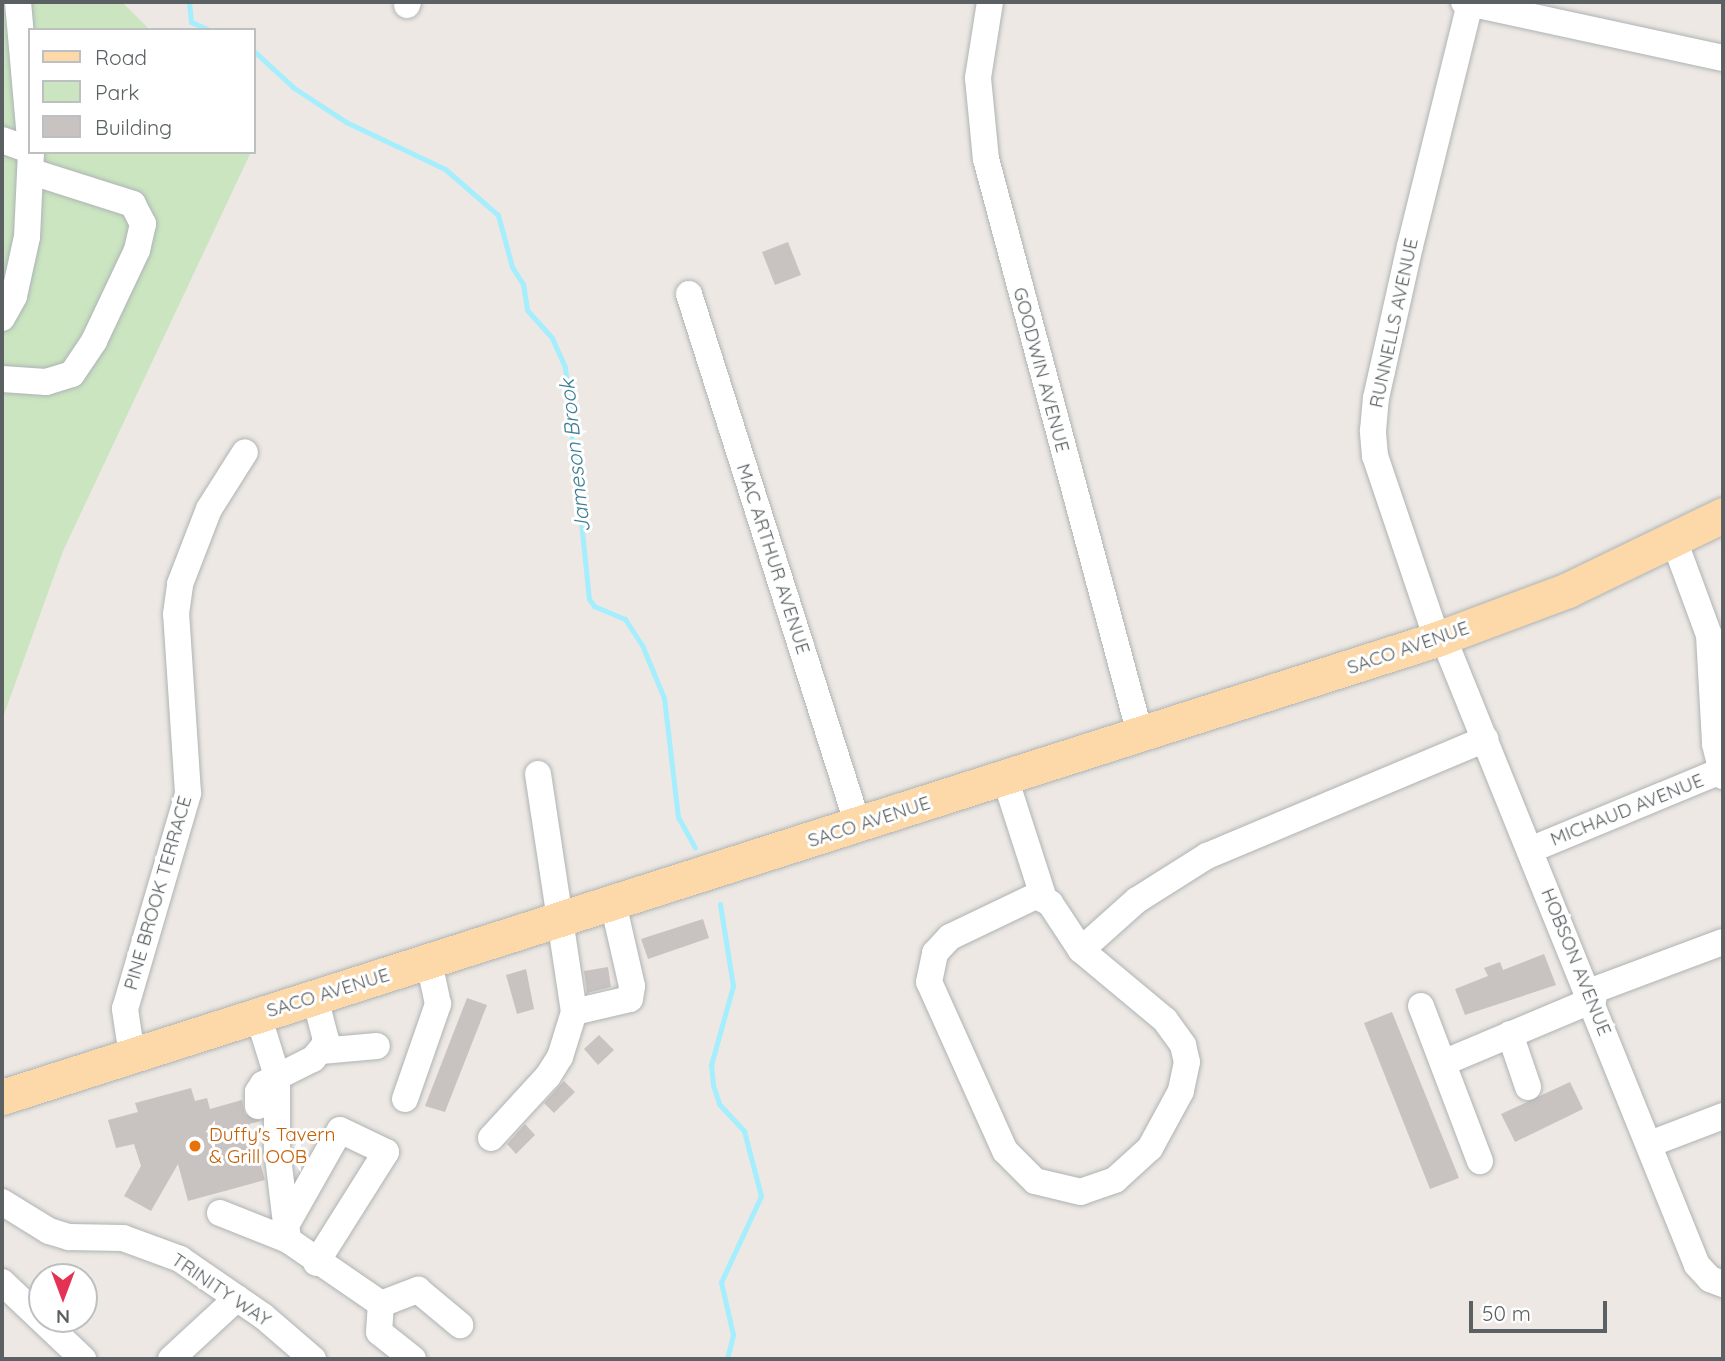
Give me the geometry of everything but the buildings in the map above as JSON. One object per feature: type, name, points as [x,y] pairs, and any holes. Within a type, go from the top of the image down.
[{"type":"main road","name":"SACO AVENUE","points":[[2,1097],[1440,638],[1555,595],[1723,515]]},
{"type":"street","points":[[18,2],[28,117]]},
{"type":"street","name":"GOODWIN AVENUE","points":[[990,2],[978,78],[986,159],[1140,734]]},
{"type":"street","points":[[1467,2],[1723,58]]},
{"type":"street","name":"RUNNELLS AVENUE","points":[[1440,638],[1380,474],[1373,431],[1376,398],[1467,2]]},
{"type":"street","points":[[2,140],[31,158],[133,204],[143,223],[132,262],[94,341],[72,374],[46,382],[2,379]]},
{"type":"street","points":[[2,318],[14,296],[27,237],[31,158]]},
{"type":"street","name":"MAC ARTHUR AVENUE","points":[[689,294],[858,825]]},
{"type":"street","name":"PINE BROOK TERRACE","points":[[132,1056],[125,1009],[188,793],[176,614],[180,584],[209,509],[245,452]]},
{"type":"street","points":[[1674,540],[1709,635],[1715,744],[1723,773]]},
{"type":"street","name":"HOBSON AVENUE","points":[[1440,638],[1591,996],[1697,1265],[1719,1283]]},
{"type":"street","points":[[1081,950],[1138,900],[1207,856],[1485,740]]},
{"type":"street","name":"MICHAUD AVENUE","points":[[1530,850],[1723,773]]},
{"type":"street","points":[[491,1138],[548,1076],[560,1057],[574,1012],[563,919],[538,774]]},
{"type":"street","points":[[1005,778],[1042,896],[1081,950],[1165,1020],[1183,1045],[1187,1062],[1181,1091],[1150,1147],[1115,1180],[1081,1192],[1035,1181],[1005,1151],[929,982],[935,953],[950,937],[1042,896]]},
{"type":"street","points":[[574,1012],[626,1003],[632,993],[613,903]]},
{"type":"street","points":[[1443,1063],[1591,996],[1723,942]]},
{"type":"street","points":[[405,1099],[438,1004],[429,962]]},
{"type":"street","points":[[315,998],[323,1045]]},
{"type":"street","points":[[1421,1006],[1480,1161]]},
{"type":"street","points":[[258,1015],[277,1076],[277,1149],[288,1230],[316,1264],[381,1304]]},
{"type":"street","points":[[1510,1034],[1528,1087]]},
{"type":"street","points":[[277,1149],[260,1113],[260,1088],[323,1045],[377,1046]]},
{"type":"street","points":[[1650,1144],[1723,1116]]},
{"type":"street","points":[[288,1230],[340,1130],[386,1153],[316,1264]]},
{"type":"street","name":"TRINITY WAY","points":[[2,1202],[49,1231],[69,1237],[123,1238],[157,1249],[237,1298],[313,1359]]},
{"type":"street","points":[[219,1213],[288,1230]]},
{"type":"street","points":[[2,1282],[83,1359]]},
{"type":"street","points":[[381,1304],[418,1290],[460,1325]]},
{"type":"street","points":[[171,1359],[237,1298]]},
{"type":"street","points":[[381,1304],[379,1332],[413,1359]]},
{"type":"green space","points":[[2,2],[122,2],[148,28],[28,28],[28,154],[250,154],[63,551],[2,720]]},
{"type":"waterway","name":"Jameson Brook","points":[[189,2],[191,22],[205,28]]},
{"type":"waterway","name":"Jameson Brook","points":[[256,53],[294,88],[346,122],[445,169],[498,215],[512,267],[523,284],[527,310],[552,338],[565,367],[589,599],[594,606],[625,619],[642,645],[664,698],[678,817],[695,848]]},
{"type":"waterway","name":"Jameson Brook","points":[[720,904],[733,986],[711,1065],[713,1085],[719,1104],[744,1131],[761,1196],[721,1282],[733,1335],[727,1359]]},
{"type":"place","name":"Duffy's Tavern & Grill OOB","points":[[195,1146]]}]
